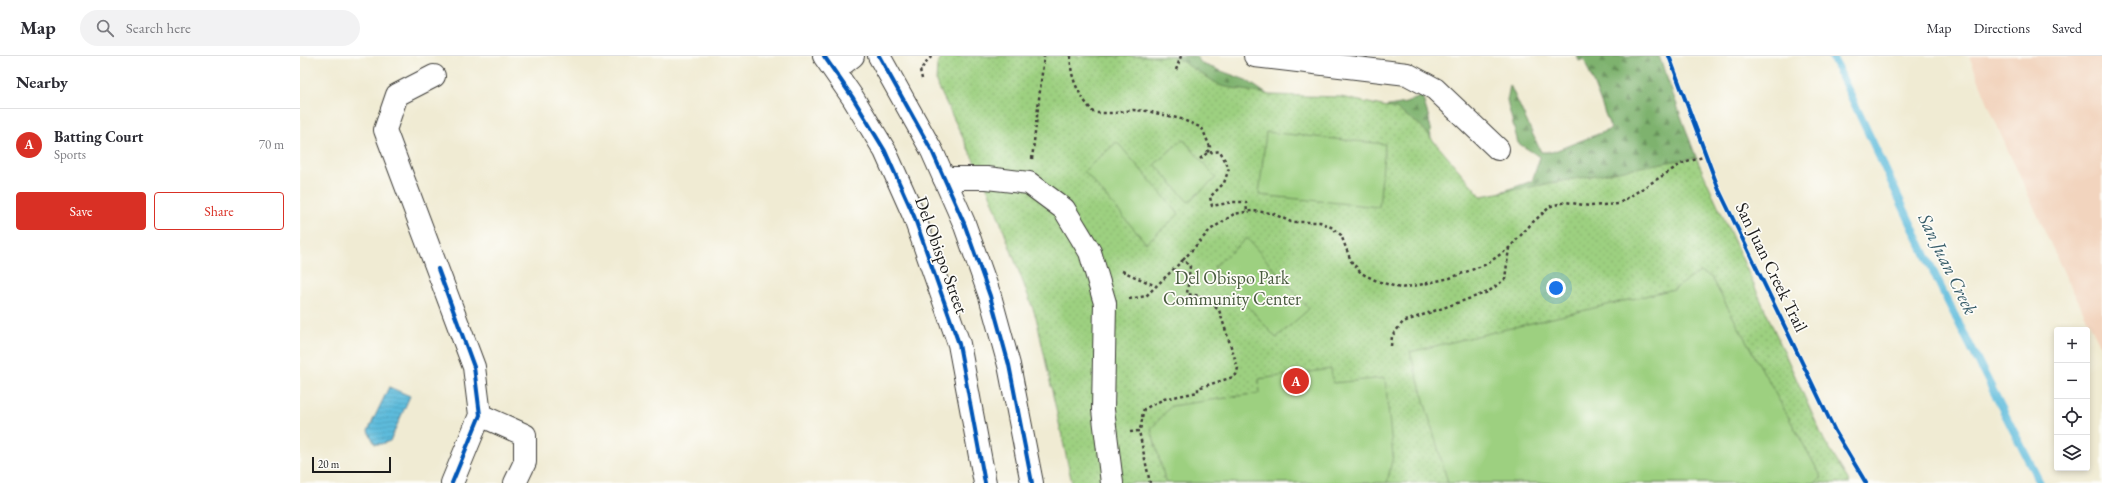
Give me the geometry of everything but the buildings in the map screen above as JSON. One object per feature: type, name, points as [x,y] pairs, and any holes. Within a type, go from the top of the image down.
[{"type":"main road","points":[[829,63],[853,56]]},
{"type":"main road","name":"Del Obispo Street","points":[[879,56],[932,151],[964,223],[990,296],[1009,365],[1032,483]]},
{"type":"main road","points":[[1255,56],[1407,74],[1435,89],[1498,149]]},
{"type":"main road","name":"Del Obispo Street","points":[[829,63],[885,151],[914,216],[937,277],[959,344],[985,483]]},
{"type":"main road","points":[[434,76],[397,95],[385,130],[474,367],[480,415],[452,483]]},
{"type":"main road","points":[[944,178],[987,178],[1029,184],[1064,210],[1090,252],[1105,303],[1103,410],[1112,483]]},
{"type":"main road","points":[[480,415],[525,435],[525,462],[515,483]]},
{"type":"path","points":[[1032,164],[1044,56]]},
{"type":"path","points":[[1071,56],[1070,69],[1083,100],[1094,113],[1115,113],[1133,110],[1147,111],[1181,118],[1202,128],[1210,147],[1207,153],[1200,159]]},
{"type":"path","points":[[1176,70],[1181,56]]},
{"type":"path","points":[[1704,149],[1709,163]]},
{"type":"path","points":[[1207,153],[1220,151],[1229,168],[1224,183],[1210,197],[1212,206],[1232,202],[1246,202],[1247,212]]},
{"type":"path","points":[[1105,303],[1146,296],[1183,260],[1210,230],[1234,214],[1247,212],[1272,213],[1290,222],[1320,222],[1331,227],[1341,235],[1351,261],[1361,273],[1377,281],[1400,288],[1450,278],[1487,264],[1509,248],[1533,222],[1552,206],[1566,202],[1590,206],[1618,204],[1681,164],[1706,156]]},
{"type":"path","points":[[1391,346],[1392,336],[1402,322],[1488,292],[1505,279],[1509,248]]},
{"type":"path","points":[[1150,483],[1139,431],[1143,423],[1142,415],[1144,409],[1164,399],[1198,392],[1198,388],[1236,375],[1238,368],[1219,310],[1201,296],[1187,294],[1190,266],[1183,260]]},
{"type":"path","points":[[1105,434],[1139,431]]},
{"type":"shaded area","points":[[1969,56],[2102,56],[2102,349],[2063,271],[2001,135]]},
{"type":"green space","name":"Del Obispo Park Community Center","points":[[943,56],[1173,56],[1221,86],[1270,95],[1341,97],[1396,109],[1420,125],[1481,196],[1696,157],[1824,440],[1850,483],[1072,483],[1036,317],[990,194],[936,82],[937,65]]},
{"type":"green space","points":[[1086,56],[1196,56],[1202,64],[1246,80],[1274,99],[1372,109],[1406,103],[1422,96],[1429,118],[1433,159],[1425,168],[1450,210],[1532,181],[1540,157],[1518,143],[1507,101],[1510,85],[1541,152],[1552,152],[1611,129],[1584,59],[1579,61],[1577,56],[1659,56],[1696,157],[1658,210],[1620,224],[1595,199],[1418,248],[1391,165],[1372,141],[1374,124],[1311,107],[1313,123],[1242,136],[1246,190],[1253,221],[1235,218],[1208,217],[1200,201],[1188,202],[1216,178],[1213,149],[1183,139],[1145,152],[1123,124],[1168,106],[1152,93],[1119,94],[1096,88]]},
{"type":"green space","points":[[1266,132],[1385,144],[1379,207],[1259,195]]},
{"type":"green space","points":[[1183,139],[1216,178],[1188,202],[1155,164]]},
{"type":"green space","points":[[1117,142],[1179,214],[1146,243],[1084,171]]},
{"type":"green space","points":[[1247,238],[1309,309],[1276,338],[1214,267]]},
{"type":"green space","points":[[1700,272],[1711,277],[1822,478],[1813,483],[1448,483],[1410,352],[1674,289]]},
{"type":"green space","points":[[1331,369],[1333,383],[1385,378],[1393,456],[1387,483],[1166,483],[1151,429],[1171,406],[1260,393],[1259,379]]},
{"type":"water","points":[[389,387],[410,396],[390,441],[375,444],[368,431]]},
{"type":"waterway","name":"San Juan Creek","points":[[1832,56],[1945,296],[2040,483]]},
{"type":"cycle path","points":[[824,56],[853,98],[885,151],[914,216],[959,344],[985,483]]},
{"type":"cycle path","points":[[879,56],[932,151],[964,223],[990,296],[1009,365],[1032,483]]},
{"type":"cycle path","name":"San Juan Creek Trail","points":[[1669,56],[1719,190],[1835,431],[1866,483]]},
{"type":"cycle path","points":[[438,269],[474,367],[480,415],[452,483]]},
{"type":"place","name":"Batting Court","points":[[1296,381]]}]
